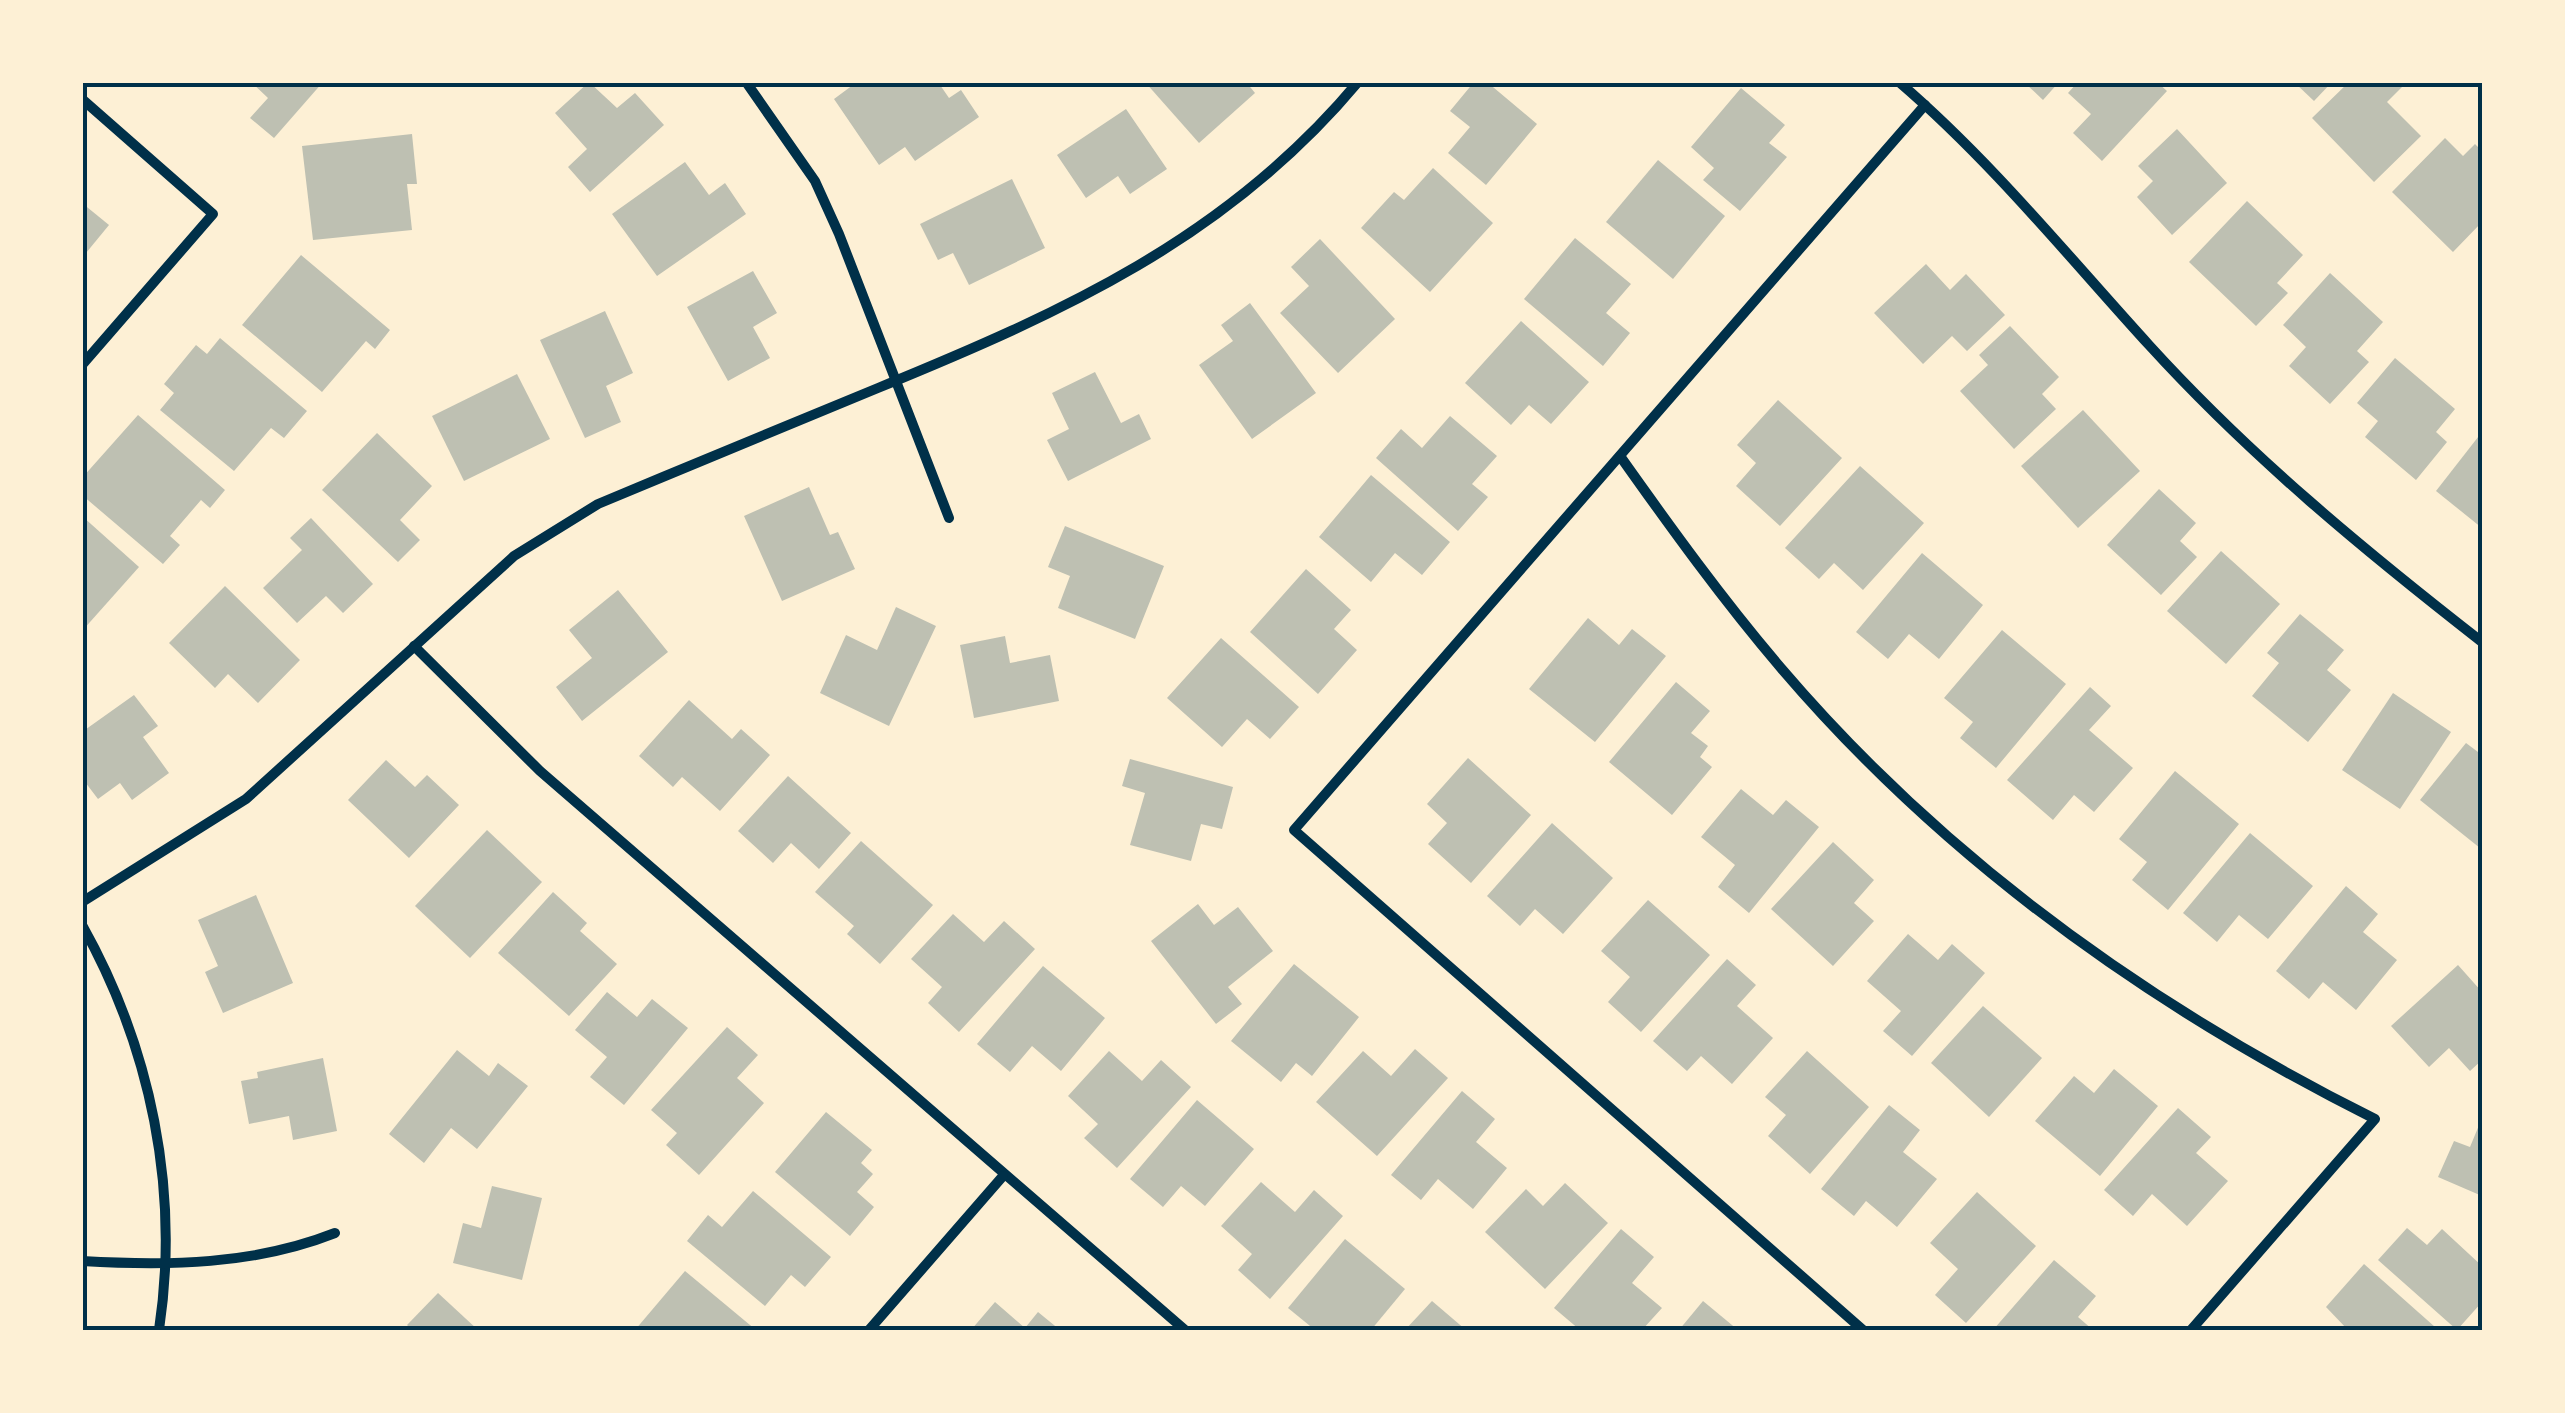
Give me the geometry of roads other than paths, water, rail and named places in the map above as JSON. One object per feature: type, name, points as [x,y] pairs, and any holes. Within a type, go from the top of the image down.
[{"type":"street","points":[[746,82],[814,181],[839,234],[950,518]]},
{"type":"street","points":[[82,902],[246,799],[514,556],[598,504],[1047,318],[1136,270],[1271,170],[1358,82]]},
{"type":"street","points":[[1899,82],[1995,171],[2150,346],[2256,454],[2369,554],[2482,642]]},
{"type":"street","points":[[82,99],[213,214],[82,364]]},
{"type":"street","points":[[1863,1330],[1294,830],[1925,105]]},
{"type":"street","points":[[1620,456],[1700,568],[1782,670],[1872,764],[1968,853],[2069,935],[2176,1008],[2288,1076],[2374,1120],[2192,1330]]},
{"type":"street","points":[[414,646],[540,771],[1185,1330]]},
{"type":"street","points":[[82,925],[123,1010],[148,1088],[160,1152],[164,1266],[158,1330]]},
{"type":"street","points":[[869,1330],[1003,1176]]},
{"type":"street","points":[[82,1261],[164,1266],[260,1255],[335,1233]]}]
